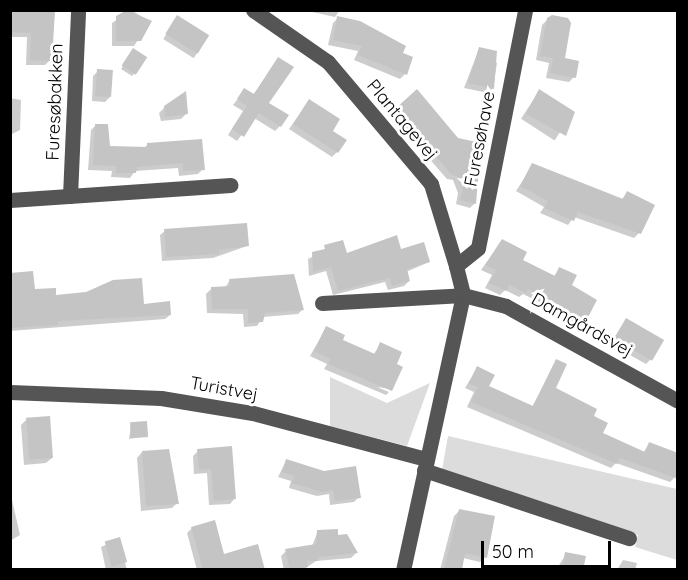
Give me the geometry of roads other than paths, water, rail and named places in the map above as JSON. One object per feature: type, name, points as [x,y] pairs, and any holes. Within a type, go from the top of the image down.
[{"type":"street","name":"Furesøbakken","points":[[70,196],[78,10]]},
{"type":"street","name":"Plantagevej","points":[[253,10],[328,63],[431,184],[456,266],[463,295],[404,570]]},
{"type":"street","name":"Furesøhave","points":[[456,266],[478,248],[525,10]]},
{"type":"street","points":[[10,200],[230,185]]},
{"type":"street","points":[[322,303],[463,295]]},
{"type":"street","name":"Damgårdsvej","points":[[463,295],[506,306],[678,401]]},
{"type":"street","name":"Turistvej","points":[[10,392],[60,391],[173,400],[253,413],[425,464],[629,538]]}]
